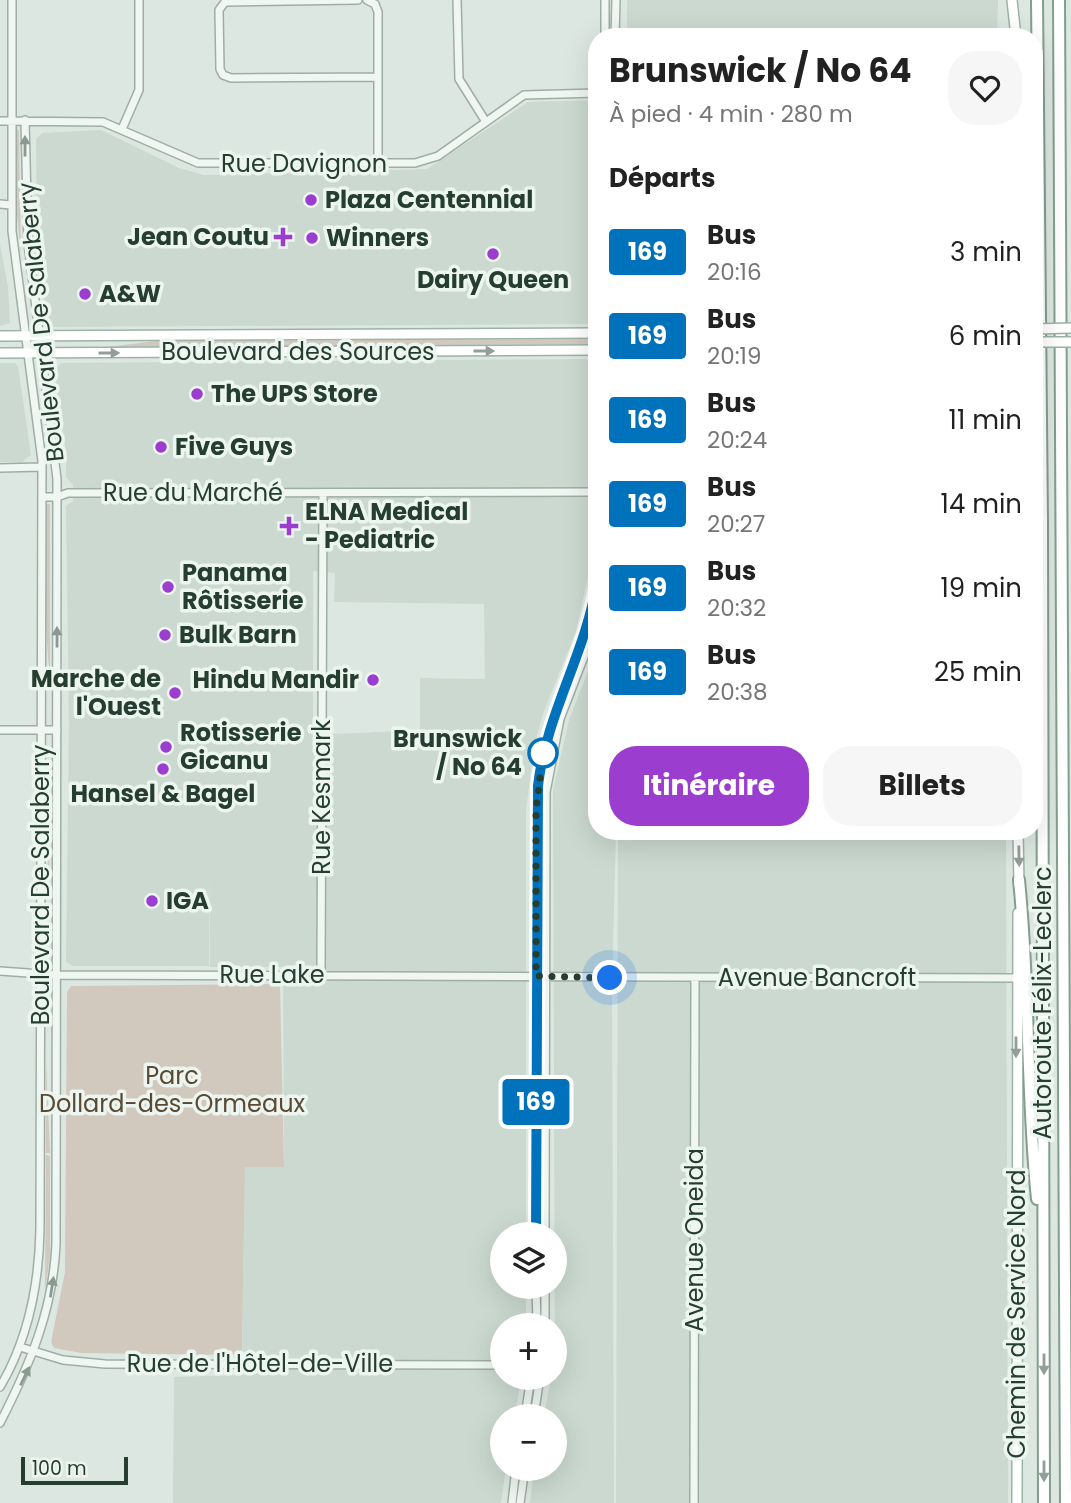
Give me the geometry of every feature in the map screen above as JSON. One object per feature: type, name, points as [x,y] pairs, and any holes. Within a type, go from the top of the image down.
[{"type":"highway","name":"Autoroute Félix-Leclerc","points":[[1037,0],[1037,28]]},
{"type":"highway","name":"Autoroute Félix-Leclerc","points":[[1059,0],[1066,1503]]},
{"type":"highway","name":"Autoroute Félix-Leclerc","points":[[1042,840],[1044,1503]]},
{"type":"highway","points":[[1019,880],[1027,961],[1029,1120],[1044,1265]]},
{"type":"highway","points":[[1066,1355],[1071,1303]]},
{"type":"main road","points":[[1009,28],[1012,3]]},
{"type":"main road","points":[[1012,3],[1015,28]]},
{"type":"main road","points":[[1043,329],[1071,328]]},
{"type":"main road","name":"Boulevard des Sources","points":[[0,336],[588,333]]},
{"type":"main road","points":[[1043,342],[1071,342]]},
{"type":"main road","name":"Boulevard des Sources","points":[[0,353],[588,350]]},
{"type":"main road","name":"Chemin de Service Nord","points":[[1017,1503],[1018,840]]},
{"type":"street","name":"Boulevard De Salaberry","points":[[0,1387],[20,1348],[33,1301],[39,1256],[42,467],[11,205],[12,0]]},
{"type":"street","points":[[122,129],[139,90],[139,0]]},
{"type":"street","points":[[358,0],[225,2],[219,10],[220,72],[231,78],[378,77]]},
{"type":"street","points":[[367,0],[377,8],[378,163]]},
{"type":"street","points":[[457,0],[459,79],[486,122]]},
{"type":"street","points":[[605,0],[605,28]]},
{"type":"street","points":[[615,0],[615,28]]},
{"type":"street","name":"Rue Davignon","points":[[0,121],[95,120],[198,163],[378,163],[429,160],[527,94],[588,93]]},
{"type":"street","name":"Boulevard De Salaberry","points":[[0,1423],[35,1353],[49,1306],[55,1260],[57,497],[55,451],[29,259],[25,120]]},
{"type":"street","points":[[0,204],[11,205]]},
{"type":"street","points":[[16,260],[29,259]]},
{"type":"street","points":[[0,468],[42,467]]},
{"type":"street","name":"Rue du Marché","points":[[42,497],[57,497],[68,493],[588,492]]},
{"type":"street","name":"Rue Kesmark","points":[[321,975],[323,493]]},
{"type":"street","points":[[545,1222],[536,820],[540,768],[555,709],[588,622]]},
{"type":"street","points":[[536,1222],[540,976],[548,771],[560,719],[588,646]]},
{"type":"street","points":[[0,730],[57,730]]},
{"type":"street","name":"Rue Lake","points":[[0,971],[41,975],[618,978]]},
{"type":"street","name":"Avenue Bancroft","points":[[618,978],[1016,978]]},
{"type":"street","name":"Avenue Oneida","points":[[694,1503],[695,978]]},
{"type":"street","name":"Rue de l'Hôtel-de-Ville","points":[[20,1348],[70,1362],[112,1364],[490,1365]]},
{"type":"street","name":"Boulevard De Salaberry","points":[[0,1411],[13,1398]]},
{"type":"street","points":[[512,1503],[515,1481]]},
{"type":"street","points":[[520,1503],[523,1481]]},
{"type":"shaded area","points":[[627,0],[998,0],[997,28],[627,28]]},
{"type":"shaded area","points":[[588,100],[588,324],[54,327],[47,321],[37,238],[36,139],[42,133],[101,130],[179,168],[204,175],[427,169],[528,102]]},
{"type":"shaded area","points":[[0,244],[8,287],[10,323],[0,326]]},
{"type":"shaded area","points":[[588,360],[588,577],[576,631],[543,714],[534,746],[526,811],[526,1222],[490,1222],[490,1299],[526,1299],[526,1313],[490,1313],[490,1390],[519,1390],[517,1404],[490,1404],[490,1481],[504,1481],[501,1503],[173,1503],[174,1377],[242,1375],[245,1166],[284,1167],[283,967],[210,967],[209,871],[209,966],[73,966],[66,962],[69,723],[66,506],[73,501],[73,485],[66,477],[66,453],[54,371],[61,363]],"holes":[[[313,571],[335,573],[334,602],[484,604],[485,679],[420,678],[420,730],[313,735]]]},
{"type":"shaded area","points":[[0,363],[15,363],[18,366],[31,455],[22,462],[0,462]]},
{"type":"shaded area","points":[[588,671],[588,840],[616,840],[612,984],[614,1503],[530,1503],[533,1481],[567,1481],[567,1404],[546,1404],[549,1390],[567,1390],[567,1313],[555,1313],[555,1299],[567,1299],[567,1222],[554,1222],[553,790],[569,720]]},
{"type":"shaded area","points":[[618,840],[1006,840],[1008,1503],[616,1503]]},
{"type":"green space","points":[[17,128],[19,131],[21,254],[15,196]]},
{"type":"green space","points":[[588,339],[588,344],[108,347],[155,341]]},
{"type":"green space","points":[[46,504],[50,504],[50,683],[46,628]]},
{"type":"green space","points":[[46,760],[50,819],[49,874],[46,848]]},
{"type":"green space","name":"Parc Dollard-des-Ormeaux","points":[[280,984],[284,1167],[245,1167],[242,1355],[82,1353],[54,1348],[51,1342],[65,1272],[67,992],[71,986]]},
{"type":"green space","points":[[46,1063],[50,1153],[46,1153]]},
{"type":"green space","points":[[46,1155],[50,1156],[50,1256],[45,1292]]},
{"type":"bus line","name":"169","points":[[536,1222],[538,786],[550,723],[588,622]]},
{"type":"place","name":"Plaza Centennial","points":[[311,200]]},
{"type":"place","name":"Jean Coutu","points":[[283,237]]},
{"type":"place","name":"Winners","points":[[312,238]]},
{"type":"place","name":"Dairy Queen","points":[[493,254]]},
{"type":"place","name":"A&W","points":[[85,294]]},
{"type":"place","name":"The UPS Store","points":[[197,394]]},
{"type":"place","name":"Five Guys","points":[[161,447]]},
{"type":"place","name":"ELNA Medical - Pediatric","points":[[289,526]]},
{"type":"place","name":"Panama Rôtisserie","points":[[168,587]]},
{"type":"place","name":"Bulk Barn","points":[[165,635]]},
{"type":"place","name":"Hindu Mandir","points":[[373,680]]},
{"type":"place","name":"Marche de l'Ouest","points":[[175,693]]},
{"type":"place","name":"Rotisserie Gicanu","points":[[166,747]]},
{"type":"place","name":"Brunswick / No 64","points":[[543,753]]},
{"type":"place","name":"Hansel & Bagel","points":[[163,769]]},
{"type":"place","name":"IGA","points":[[152,901]]},
{"type":"route","points":[[543,753],[536,810],[536,976],[610,978]]}]
